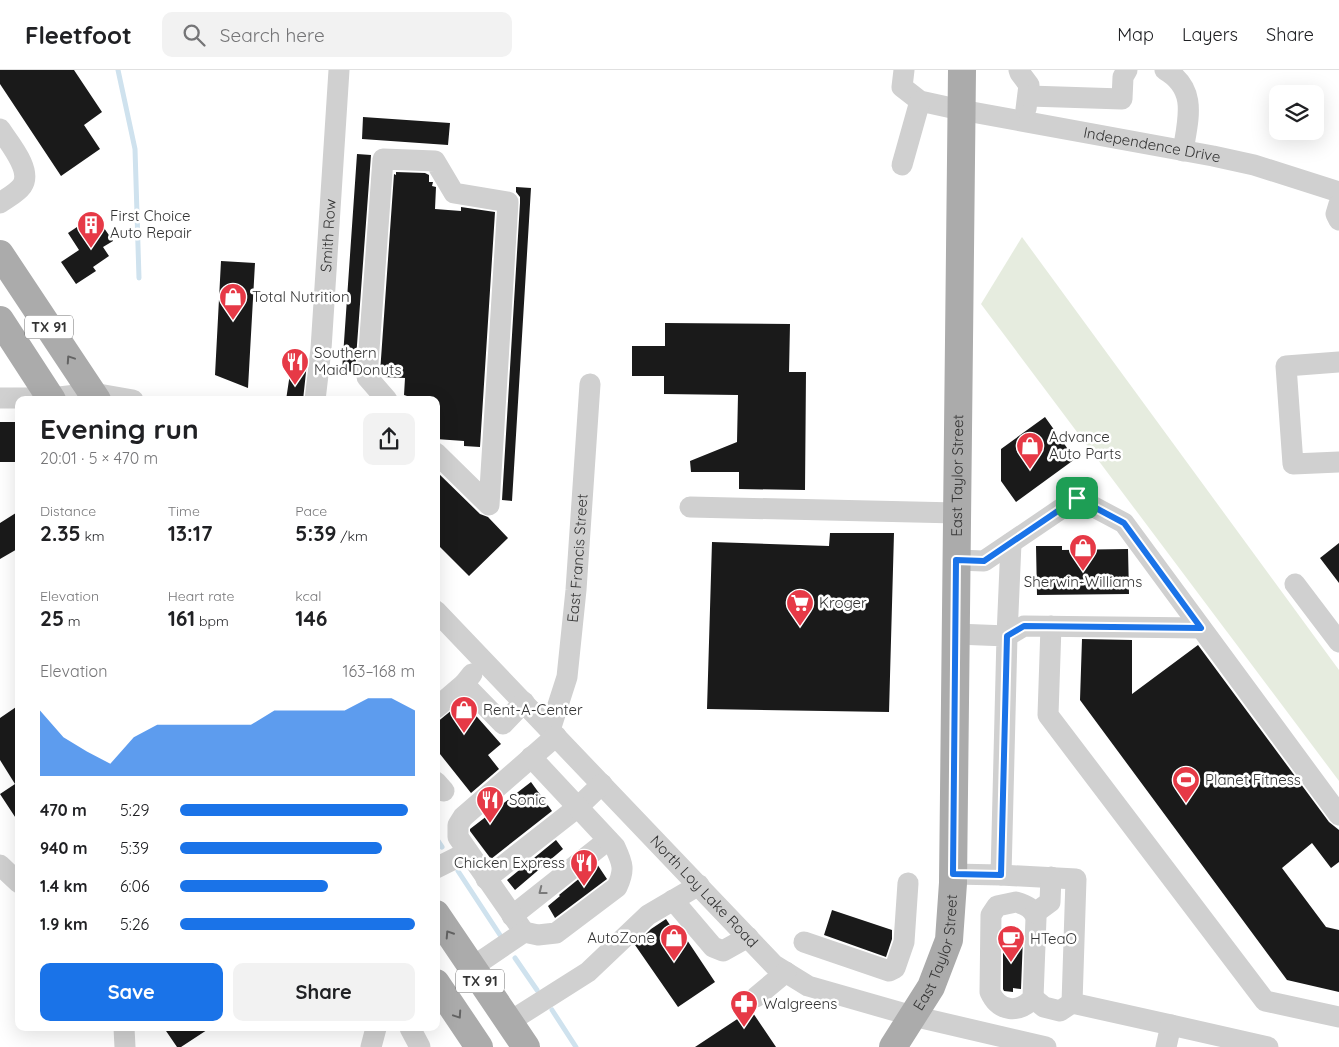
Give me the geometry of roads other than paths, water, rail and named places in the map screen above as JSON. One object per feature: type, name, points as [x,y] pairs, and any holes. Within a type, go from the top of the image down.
[{"type":"main road","name":"East Taylor Street","points":[[894,1047],[931,987],[948,940],[953,874],[962,70]]},
{"type":"main road","name":"TX 91","points":[[0,254],[94,396]]},
{"type":"main road","name":"TX 91","points":[[0,320],[49,396]]},
{"type":"main road","name":"TX 91","points":[[440,920],[526,1047]]},
{"type":"main road","name":"TX 91","points":[[440,989],[479,1047]]},
{"type":"street","name":"Smith Row","points":[[316,396],[322,348],[339,70]]},
{"type":"street","points":[[1019,70],[1029,85],[1024,122]]},
{"type":"street","points":[[1029,96],[1122,99],[1123,77],[1126,70]]},
{"type":"street","points":[[1165,70],[1172,74],[1186,89],[1189,112],[1183,151]]},
{"type":"street","points":[[902,165],[920,101],[902,87],[903,71]]},
{"type":"street","name":"Independence Drive","points":[[920,101],[1254,165],[1339,192]]},
{"type":"street","points":[[0,129],[25,169],[21,188],[0,203]]},
{"type":"street","points":[[383,396],[366,377],[382,158],[435,161],[454,193],[508,202],[489,505],[440,457]]},
{"type":"street","points":[[1339,204],[1336,214],[1339,220]]},
{"type":"street","points":[[1339,362],[1286,366],[1293,464],[1339,462]]},
{"type":"street","name":"East Francis Street","points":[[553,733],[567,677],[576,590],[590,384]]},
{"type":"street","points":[[0,398],[15,398]]},
{"type":"street","points":[[956,560],[984,561],[1077,498],[1124,523],[1339,815]]},
{"type":"street","points":[[690,507],[957,513]]},
{"type":"street","points":[[1001,875],[1011,542]]},
{"type":"street","points":[[1295,584],[1339,642]]},
{"type":"street","name":"North Loy Lake Road","points":[[440,615],[774,964],[808,986],[913,1016],[1046,1047]]},
{"type":"street","points":[[956,634],[1007,636],[1024,626],[1201,628]]},
{"type":"street","points":[[1051,626],[1048,715],[1265,1001],[1339,1018]]},
{"type":"street","points":[[440,705],[464,684],[483,660]]},
{"type":"street","points":[[464,684],[503,724],[524,702]]},
{"type":"street","points":[[531,757],[612,843],[623,864],[622,877],[617,887],[556,933],[538,935],[518,924],[458,838],[458,826],[463,817],[531,757],[553,733]]},
{"type":"street","points":[[486,879],[578,807],[602,784]]},
{"type":"street","points":[[471,968],[518,924],[612,843],[640,824]]},
{"type":"street","points":[[440,866],[468,852]]},
{"type":"street","points":[[0,865],[15,879]]},
{"type":"street","points":[[953,874],[1076,879],[1072,1003]]},
{"type":"street","points":[[1035,913],[1050,902],[1051,877]]},
{"type":"street","points":[[804,942],[889,971],[895,968],[904,942],[908,883]]},
{"type":"street","points":[[509,1022],[588,972],[648,915],[698,885]]},
{"type":"street","points":[[673,900],[713,948],[724,951],[748,937]]},
{"type":"street","points":[[1016,902],[1027,906],[1035,913],[1033,998],[1028,1005],[1021,1008],[1003,1007],[994,1001],[990,992],[991,915],[998,906],[1016,902]]},
{"type":"street","points":[[756,997],[786,972]]},
{"type":"street","points":[[1033,998],[1044,1007],[1060,1011],[1072,1003],[1268,1047]]},
{"type":"street","points":[[1166,1047],[1171,1025]]},
{"type":"street","points":[[124,1031],[125,1047]]},
{"type":"street","points":[[371,1047],[375,1031]]},
{"type":"street","points":[[412,1031],[420,1047]]},
{"type":"waterway","points":[[118,70],[135,149],[139,278]]},
{"type":"waterway","points":[[458,871],[500,935]]},
{"type":"waterway","points":[[515,958],[537,990]]},
{"type":"waterway","points":[[552,1010],[576,1047]]},
{"type":"place","name":"First Choice Auto Repair","points":[[91,249]]},
{"type":"place","name":"Total Nutrition","points":[[233,321]]},
{"type":"place","name":"Southern Maid Donuts","points":[[295,386]]},
{"type":"place","name":"Advance Auto Parts","points":[[1030,470]]},
{"type":"place","name":"Sherwin-Williams","points":[[1083,572]]},
{"type":"place","name":"Kroger","points":[[800,627]]},
{"type":"place","name":"Rent-A-Center","points":[[464,734]]},
{"type":"place","name":"Planet Fitness","points":[[1186,804]]},
{"type":"place","name":"Sonic","points":[[490,824]]},
{"type":"place","name":"Chicken Express","points":[[584,887]]},
{"type":"place","name":"AutoZone","points":[[674,962]]},
{"type":"place","name":"HTeaO","points":[[1011,963]]},
{"type":"place","name":"Walgreens","points":[[744,1028]]}]
